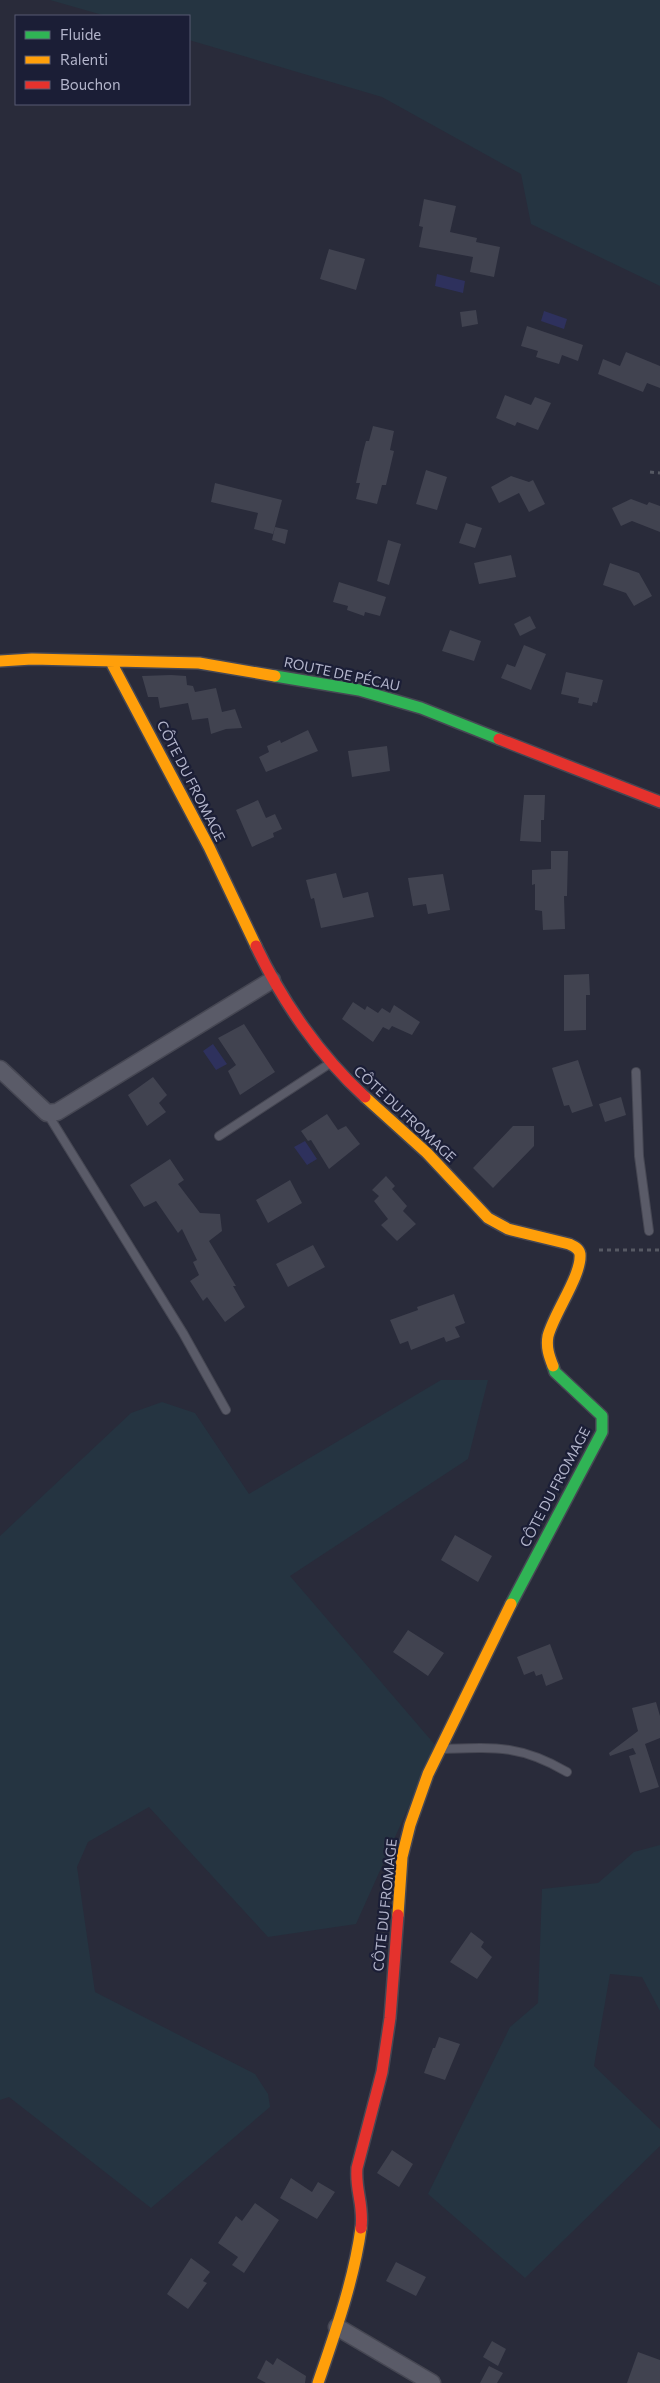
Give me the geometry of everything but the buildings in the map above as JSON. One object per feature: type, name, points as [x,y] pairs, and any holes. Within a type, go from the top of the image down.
[{"type":"street","name":"ROUTE DE PÉCAU","points":[[0,661],[32,659],[199,663],[359,690],[421,708],[660,802]]},
{"type":"street","name":"CÔTE DU FROMAGE","points":[[111,662],[209,846],[272,980],[331,1063],[427,1153],[488,1218],[508,1229],[569,1244],[578,1250],[580,1254],[577,1271],[554,1320],[548,1337],[547,1350],[555,1372],[602,1416],[602,1432],[494,1635],[440,1750],[410,1825],[402,1857],[390,2018],[382,2072],[357,2168],[356,2183],[363,2211],[359,2243],[337,2327],[318,2383]]},
{"type":"street","points":[[0,1069],[47,1113],[58,1112],[272,980]]},
{"type":"street","points":[[337,2327],[432,2383]]},
{"type":"lane","points":[[219,1136],[331,1063]]},
{"type":"lane","points":[[636,1072],[639,1156],[650,1231]]},
{"type":"lane","points":[[47,1113],[183,1333],[226,1410]]},
{"type":"lane","points":[[440,1750],[490,1748],[524,1752],[567,1772]]},
{"type":"path","points":[[650,472],[660,473]]},
{"type":"path","points":[[578,1250],[660,1250]]},
{"type":"shaded area","points":[[50,0],[660,0],[660,286],[531,224],[521,174],[382,97],[190,40],[190,15],[102,15]]},
{"type":"shaded area","points":[[441,1380],[488,1380],[468,1459],[290,1576],[436,1746],[356,1924],[268,1937],[149,1807],[88,1842],[77,1867],[95,1992],[255,2074],[268,2094],[270,2107],[151,2208],[9,2097],[0,2100],[0,1536],[131,1413],[162,1402],[195,1413],[249,1494]]},
{"type":"shaded area","points":[[660,1845],[660,2011],[642,1977],[610,1974],[594,2066],[660,2129],[660,2146],[525,2278],[428,2194],[510,2027],[538,2003],[542,1889],[598,1883],[634,1852]]},
{"type":"water","points":[[437,274],[465,281],[463,293],[435,286]]},
{"type":"water","points":[[544,311],[567,319],[564,329],[541,321]]},
{"type":"water","points":[[213,1044],[227,1064],[216,1070],[203,1051]]},
{"type":"water","points":[[305,1141],[317,1159],[307,1165],[294,1147]]},
{"type":"traffic: fast","points":[[275,676],[359,690],[421,708],[499,739]]},
{"type":"traffic: fast","points":[[511,1604],[602,1432],[602,1416],[555,1372],[553,1366]]},
{"type":"traffic: slow","points":[[0,661],[32,659],[199,663],[275,676]]},
{"type":"traffic: slow","points":[[111,662],[209,847],[256,946]]},
{"type":"traffic: slow","points":[[365,1097],[427,1153],[488,1218],[508,1229],[576,1247],[580,1254],[577,1272],[548,1336],[548,1351],[553,1366]]},
{"type":"traffic: slow","points":[[398,1915],[402,1857],[410,1825],[428,1774],[511,1604]]},
{"type":"traffic: slow","points":[[318,2383],[349,2287],[361,2228]]},
{"type":"traffic: jam","points":[[499,739],[660,802]]},
{"type":"traffic: jam","points":[[256,946],[266,967],[303,1027],[348,1081],[365,1097]]},
{"type":"traffic: jam","points":[[361,2228],[362,2219],[357,2184],[357,2168],[382,2072],[390,2018],[398,1915]]}]
